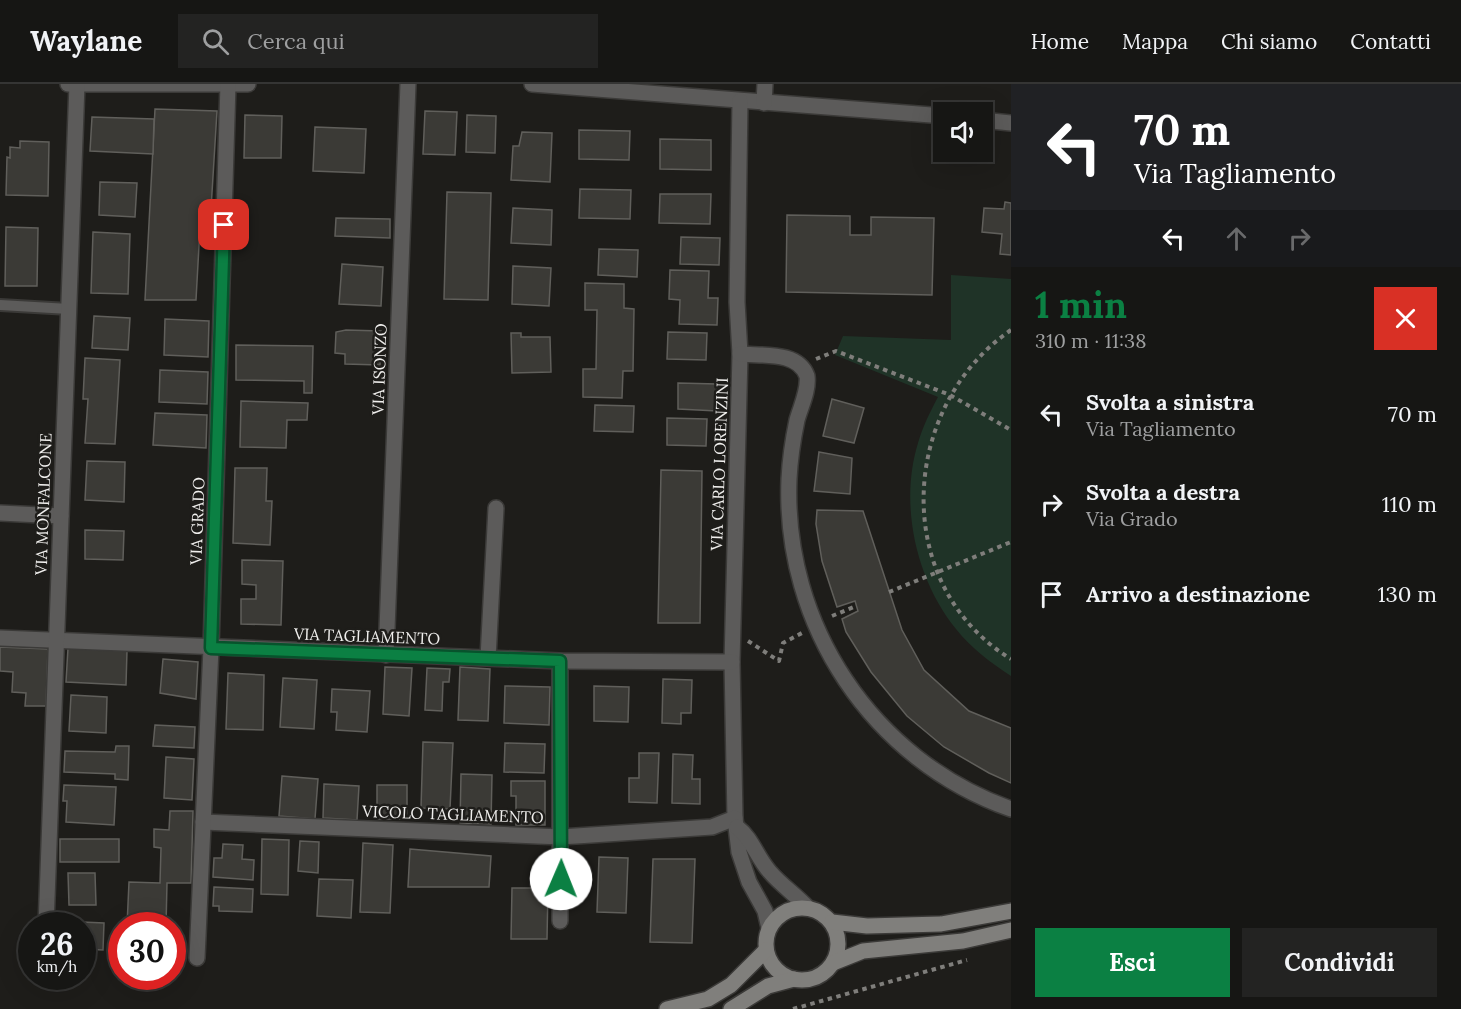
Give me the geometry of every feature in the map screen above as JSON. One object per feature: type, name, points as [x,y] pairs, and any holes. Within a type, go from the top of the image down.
[{"type":"street","points":[[67,84],[248,84]]},
{"type":"street","name":"VIA MONFALCONE","points":[[46,912],[77,84]]},
{"type":"street","name":"VIA GRADO","points":[[197,958],[211,648],[228,84]]},
{"type":"street","name":"VIA ISONZO","points":[[386,655],[408,84]]},
{"type":"street","points":[[532,84],[583,86],[740,101],[933,115]]},
{"type":"street","points":[[764,102],[765,84]]},
{"type":"street","name":"VIA CARLO LORENZINI","points":[[740,101],[737,302],[740,354],[732,662],[736,823],[739,852],[749,882],[765,911],[769,928]]},
{"type":"street","points":[[993,121],[1011,123]]},
{"type":"street","points":[[740,354],[787,358],[802,365],[808,382],[792,450],[789,500],[795,564],[813,623],[840,674],[878,724],[904,748],[945,777],[1011,809]]},
{"type":"street","points":[[488,658],[496,508]]},
{"type":"street","points":[[0,513],[61,516]]},
{"type":"street","name":"VIA TAGLIAMENTO","points":[[0,638],[560,661],[732,662]]},
{"type":"street","points":[[560,661],[560,921]]},
{"type":"street","name":"VICOLO TAGLIAMENTO","points":[[203,822],[561,837],[712,827],[736,823]]},
{"type":"street","points":[[736,823],[747,835],[753,851],[771,874],[808,908],[825,915],[832,922],[839,942],[833,963]]},
{"type":"street","points":[[794,979],[776,969],[766,950],[769,928],[785,911],[808,908]]},
{"type":"street","points":[[832,922],[867,926],[941,924],[1011,911]]},
{"type":"street","points":[[732,1009],[768,986],[794,979],[816,977],[833,963],[863,951],[963,941],[1011,930]]},
{"type":"street","points":[[667,1009],[708,999],[731,985],[766,950]]},
{"type":"lane","points":[[0,305],[69,309]]},
{"type":"path","points":[[1011,330],[977,360],[950,395],[932,438],[925,463],[923,487],[927,531],[945,587],[970,623],[1011,659]]},
{"type":"path","points":[[802,365],[836,351],[950,395],[1011,430]]},
{"type":"path","points":[[889,592],[1011,542]]},
{"type":"path","points":[[733,639],[747,640],[779,661],[783,643],[798,636],[813,623],[856,606]]},
{"type":"path","points":[[793,1009],[978,957]]},
{"type":"green space","points":[[951,275],[1011,279],[1011,676],[968,643],[956,629],[942,609],[921,565],[911,516],[910,491],[918,443],[938,397],[835,355],[843,336],[951,340]]},
{"type":"building","points":[[155,109],[217,111],[211,209],[201,209],[196,300],[145,300]]},
{"type":"building","points":[[425,111],[457,112],[455,155],[423,154]]},
{"type":"building","points":[[245,115],[282,116],[281,158],[244,158]]},
{"type":"building","points":[[467,115],[496,116],[495,153],[466,152]]},
{"type":"building","points":[[92,117],[154,119],[153,154],[90,151]]},
{"type":"building","points":[[315,127],[366,129],[364,173],[313,171]]},
{"type":"building","points":[[579,130],[630,131],[629,160],[579,159]]},
{"type":"building","points":[[522,132],[552,133],[550,182],[511,180],[513,146],[519,146]]},
{"type":"building","points":[[660,139],[711,140],[711,170],[660,169]]},
{"type":"building","points":[[20,141],[49,142],[48,196],[6,195],[7,157],[10,158],[10,147],[20,148]]},
{"type":"building","points":[[100,182],[137,183],[135,217],[99,215]]},
{"type":"building","points":[[580,189],[631,190],[630,219],[579,218]]},
{"type":"building","points":[[447,192],[491,193],[488,300],[444,299]]},
{"type":"building","points":[[660,194],[711,194],[710,224],[659,223]]},
{"type":"building","points":[[1005,202],[1011,203],[1011,255],[1000,254],[1002,234],[982,232],[984,208],[1004,209]]},
{"type":"building","points":[[513,208],[552,210],[551,245],[511,243]]},
{"type":"building","points":[[787,215],[850,216],[850,235],[871,235],[871,217],[934,218],[932,295],[786,292]]},
{"type":"building","points":[[336,218],[390,219],[390,238],[335,236]]},
{"type":"building","points":[[6,227],[38,228],[37,286],[5,286]]},
{"type":"building","points":[[93,232],[130,234],[128,294],[91,293]]},
{"type":"building","points":[[681,237],[720,238],[719,265],[680,264]]},
{"type":"building","points":[[599,249],[638,250],[637,277],[598,275]]},
{"type":"building","points":[[342,264],[383,267],[381,306],[339,304]]},
{"type":"building","points":[[513,266],[551,268],[549,306],[512,304]]},
{"type":"building","points":[[670,270],[709,271],[708,298],[718,298],[717,325],[679,324],[680,300],[669,299]]},
{"type":"building","points":[[585,283],[624,284],[624,308],[634,309],[633,371],[623,371],[622,398],[583,397],[583,369],[596,369],[597,310],[585,310]]},
{"type":"building","points":[[94,316],[130,318],[128,350],[92,348]]},
{"type":"building","points":[[165,319],[209,321],[208,357],[164,355]]},
{"type":"building","points":[[381,331],[380,365],[345,364],[345,354],[335,353],[336,332]]},
{"type":"building","points":[[668,332],[707,333],[706,360],[667,359]]},
{"type":"building","points":[[511,333],[521,333],[521,337],[550,337],[551,372],[512,373]]},
{"type":"building","points":[[236,345],[313,346],[312,393],[304,393],[304,381],[236,380]]},
{"type":"building","points":[[85,358],[120,360],[115,444],[85,443],[88,399],[83,399]]},
{"type":"building","points":[[160,370],[208,372],[207,404],[159,402]]},
{"type":"building","points":[[678,383],[717,384],[717,411],[678,409]]},
{"type":"building","points":[[832,399],[864,408],[854,443],[823,436]]},
{"type":"building","points":[[241,401],[308,403],[307,420],[287,420],[286,448],[240,447]]},
{"type":"building","points":[[595,405],[634,406],[633,432],[594,431]]},
{"type":"building","points":[[155,413],[207,415],[206,448],[153,445]]},
{"type":"building","points":[[667,418],[707,419],[706,446],[667,445]]},
{"type":"building","points":[[819,452],[852,458],[850,494],[814,491]]},
{"type":"building","points":[[87,461],[125,462],[124,502],[85,500]]},
{"type":"building","points":[[235,468],[267,468],[266,501],[272,501],[270,545],[233,543]]},
{"type":"building","points":[[661,470],[702,471],[700,623],[658,623]]},
{"type":"building","points":[[817,510],[863,511],[902,630],[924,670],[969,711],[1011,728],[1011,783],[944,747],[907,716],[871,672],[846,632],[842,619],[858,611],[855,601],[837,607],[822,561],[816,524]]},
{"type":"building","points":[[85,530],[124,531],[123,560],[85,559]]},
{"type":"building","points":[[242,560],[283,561],[281,625],[241,624],[241,599],[256,599],[256,585],[242,584]]},
{"type":"building","points":[[0,647],[48,649],[46,706],[25,706],[26,693],[12,692],[13,672],[0,671]]},
{"type":"building","points":[[68,648],[127,651],[126,685],[66,682]]},
{"type":"building","points":[[163,659],[198,662],[196,699],[160,693]]},
{"type":"building","points":[[385,667],[412,668],[409,716],[383,714]]},
{"type":"building","points":[[460,667],[490,669],[488,721],[458,720]]},
{"type":"building","points":[[427,668],[450,669],[449,682],[443,682],[442,711],[425,710]]},
{"type":"building","points":[[228,673],[264,675],[263,730],[226,729]]},
{"type":"building","points":[[283,678],[317,680],[314,729],[280,727]]},
{"type":"building","points":[[663,679],[692,680],[691,713],[681,713],[681,724],[662,723]]},
{"type":"building","points":[[505,686],[550,687],[549,725],[504,723]]},
{"type":"building","points":[[594,686],[629,687],[628,722],[594,721]]},
{"type":"building","points":[[332,689],[370,691],[367,732],[336,730],[337,712],[331,712]]},
{"type":"building","points":[[71,695],[107,697],[106,733],[69,731]]},
{"type":"building","points":[[155,725],[195,727],[194,748],[153,746]]},
{"type":"building","points":[[423,742],[453,743],[450,809],[421,808]]},
{"type":"building","points":[[505,743],[545,744],[544,773],[504,772]]},
{"type":"building","points":[[116,746],[129,746],[128,780],[115,779],[115,774],[64,772],[65,751],[115,752]]},
{"type":"building","points":[[639,753],[659,753],[657,803],[629,802],[629,778],[639,778]]},
{"type":"building","points":[[673,754],[693,755],[692,779],[700,779],[700,804],[672,803]]},
{"type":"building","points":[[166,757],[194,759],[192,800],[164,798]]},
{"type":"building","points":[[461,774],[492,775],[491,824],[460,823]]},
{"type":"building","points":[[282,776],[318,779],[315,819],[279,816]]},
{"type":"building","points":[[511,781],[545,781],[545,825],[516,825],[516,796],[511,796]]},
{"type":"building","points":[[324,784],[359,786],[357,820],[323,818]]},
{"type":"building","points":[[64,785],[116,787],[114,825],[66,822],[67,801],[63,801]]},
{"type":"building","points":[[377,785],[407,785],[407,819],[377,819]]},
{"type":"building","points":[[170,811],[193,811],[191,883],[167,883],[166,912],[128,912],[129,882],[160,883],[161,848],[154,847],[154,829],[169,830]]},
{"type":"building","points":[[60,839],[119,839],[119,862],[60,862]]},
{"type":"building","points":[[262,839],[289,840],[288,895],[261,894]]},
{"type":"building","points":[[300,841],[319,842],[318,873],[298,871]]},
{"type":"building","points":[[363,843],[393,845],[390,913],[360,912]]},
{"type":"building","points":[[223,844],[243,845],[242,859],[254,860],[253,880],[213,877],[214,858],[222,858]]},
{"type":"building","points":[[410,849],[491,856],[489,887],[408,887]]},
{"type":"building","points":[[599,857],[628,858],[626,913],[597,912]]},
{"type":"building","points":[[653,859],[695,859],[692,943],[650,942]]},
{"type":"building","points":[[68,873],[95,873],[96,905],[69,905]]},
{"type":"building","points":[[319,879],[353,880],[351,918],[317,916]]},
{"type":"building","points":[[214,887],[253,889],[252,912],[219,911],[219,906],[213,906]]},
{"type":"building","points":[[512,888],[548,888],[547,939],[511,939]]},
{"type":"building","points":[[96,923],[104,923],[103,950],[96,950]]},
{"type":"route","points":[[224,225],[211,648],[560,661],[561,879]]}]
